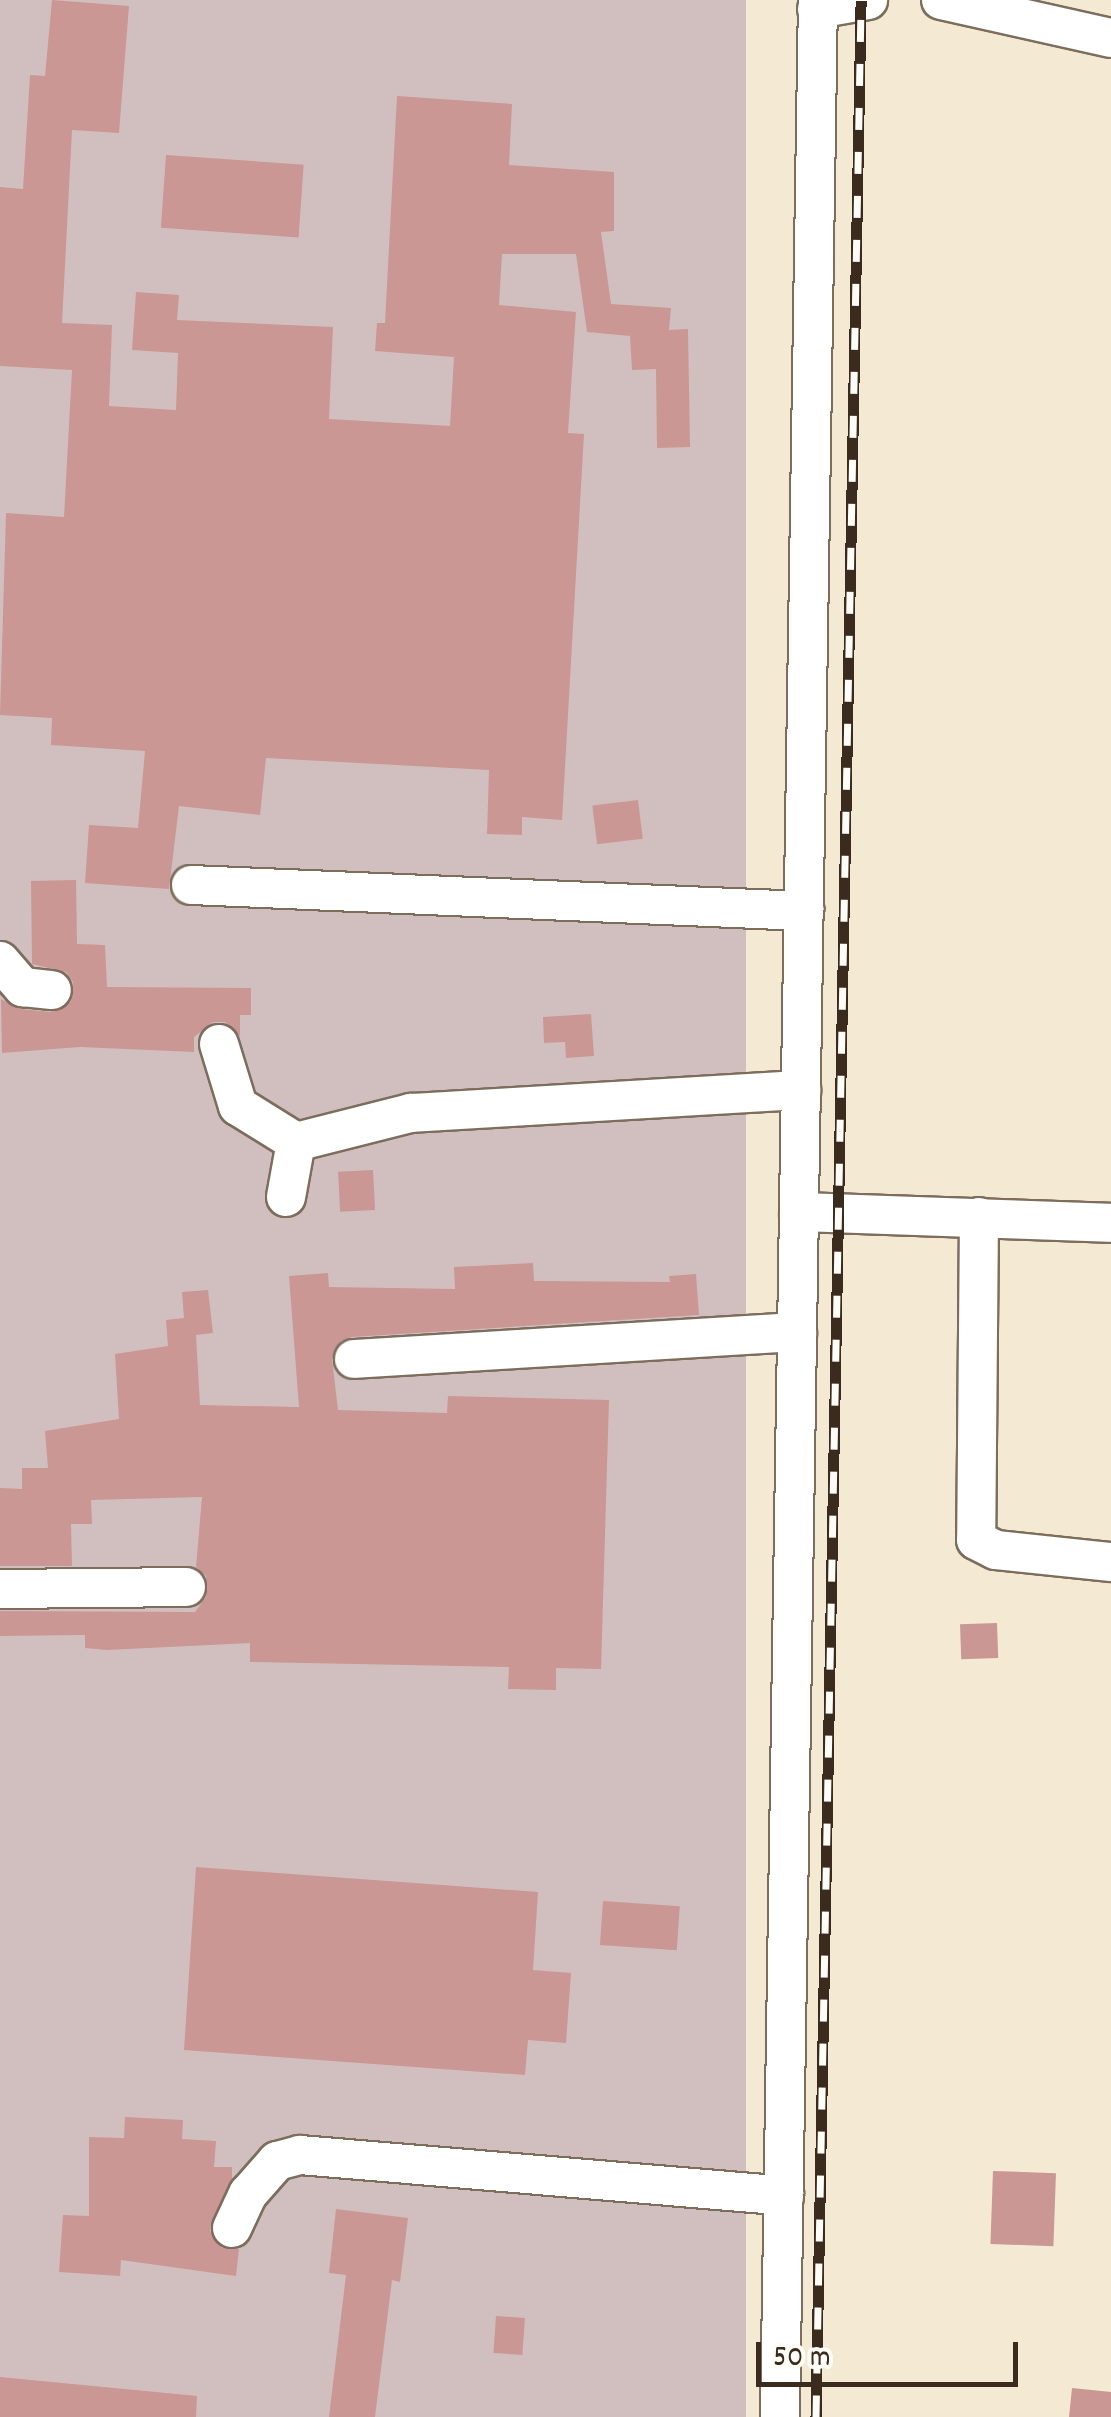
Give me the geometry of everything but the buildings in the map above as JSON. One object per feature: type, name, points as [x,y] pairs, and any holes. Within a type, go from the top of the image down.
[{"type":"street","points":[[780,2417],[818,4],[868,0]]},
{"type":"street","points":[[941,0],[1111,38]]},
{"type":"street","points":[[191,885],[804,911]]},
{"type":"street","points":[[0,961],[23,987],[52,990]]},
{"type":"street","points":[[219,1044],[238,1106],[296,1142],[444,1107],[801,1090]]},
{"type":"street","points":[[286,1197],[296,1142]]},
{"type":"street","points":[[799,1212],[1111,1223]]},
{"type":"street","points":[[979,1217],[976,1540],[996,1550],[1111,1562]]},
{"type":"street","points":[[354,1360],[797,1332]]},
{"type":"street","points":[[0,1589],[186,1587]]},
{"type":"street","points":[[232,2228],[248,2194],[278,2161],[300,2155],[784,2196]]},
{"type":"shaded area","points":[[0,0],[746,0],[746,2417],[0,2417]]},
{"type":"railway","points":[[816,2417],[861,0]]}]
